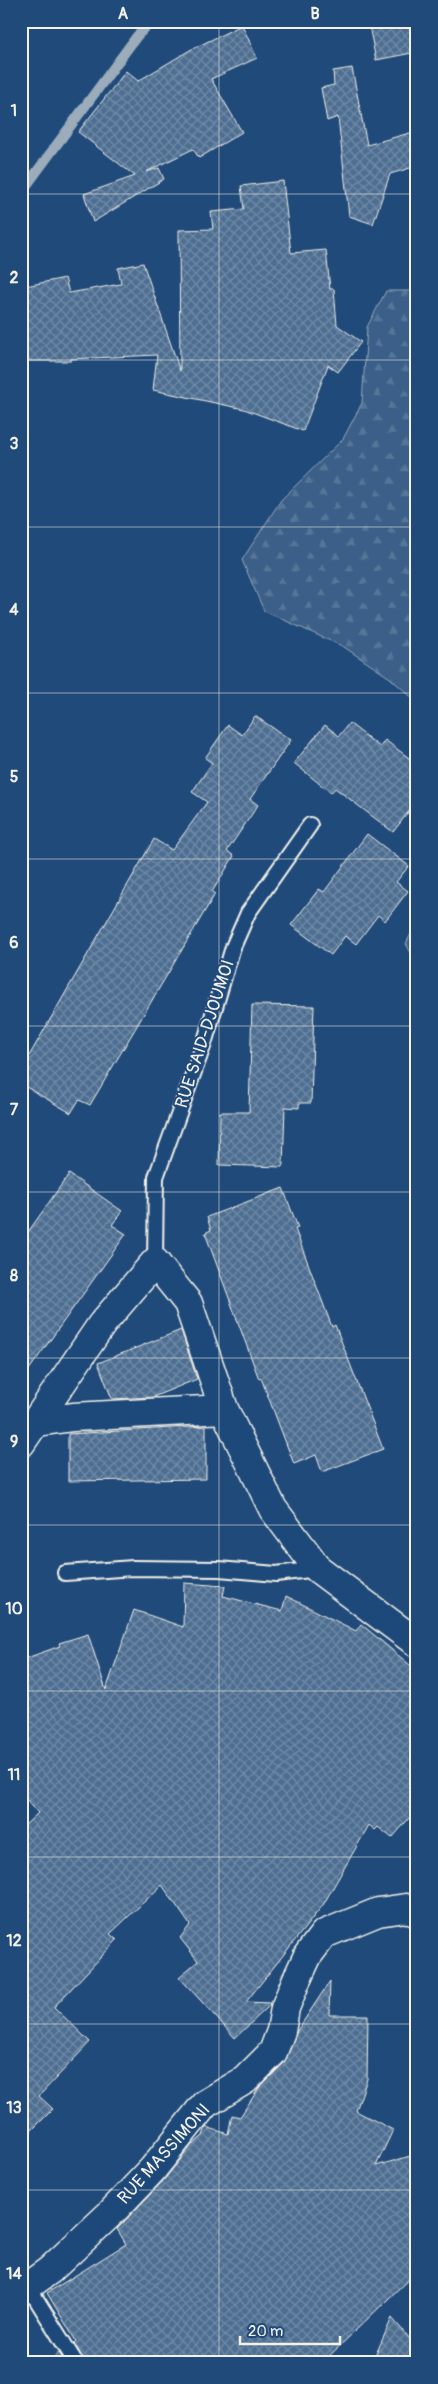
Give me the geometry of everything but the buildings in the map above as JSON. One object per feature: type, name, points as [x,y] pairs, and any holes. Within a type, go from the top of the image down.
[{"type":"street","points":[[29,1432],[102,1324],[155,1262],[188,1302],[224,1409],[273,1509],[318,1569],[417,1643]]},
{"type":"street","points":[[29,1432],[73,1417],[224,1409]]},
{"type":"street","name":"RUE MASSIMONI","points":[[25,2288],[50,2270],[112,2212],[152,2170],[205,2104],[245,2080],[273,2052],[281,2031],[285,2008],[296,1981],[308,1955],[324,1934],[378,1912],[406,1908],[417,1913]]},
{"type":"lane","name":"RUE SAID-DJOUMOI","points":[[155,1262],[156,1177],[204,1044],[233,947],[248,913],[310,825]]},
{"type":"lane","points":[[65,1573],[143,1568],[219,1569],[276,1574],[318,1569]]},
{"type":"lane","points":[[25,2288],[76,2363]]},
{"type":"green space","points":[[386,291],[417,291],[417,702],[390,678],[344,647],[264,611],[242,560],[281,500],[343,439],[362,403],[367,327]]},
{"type":"green space","points":[[417,921],[417,963],[406,944]]},
{"type":"waterway","points":[[21,193],[137,36],[152,21]]}]
